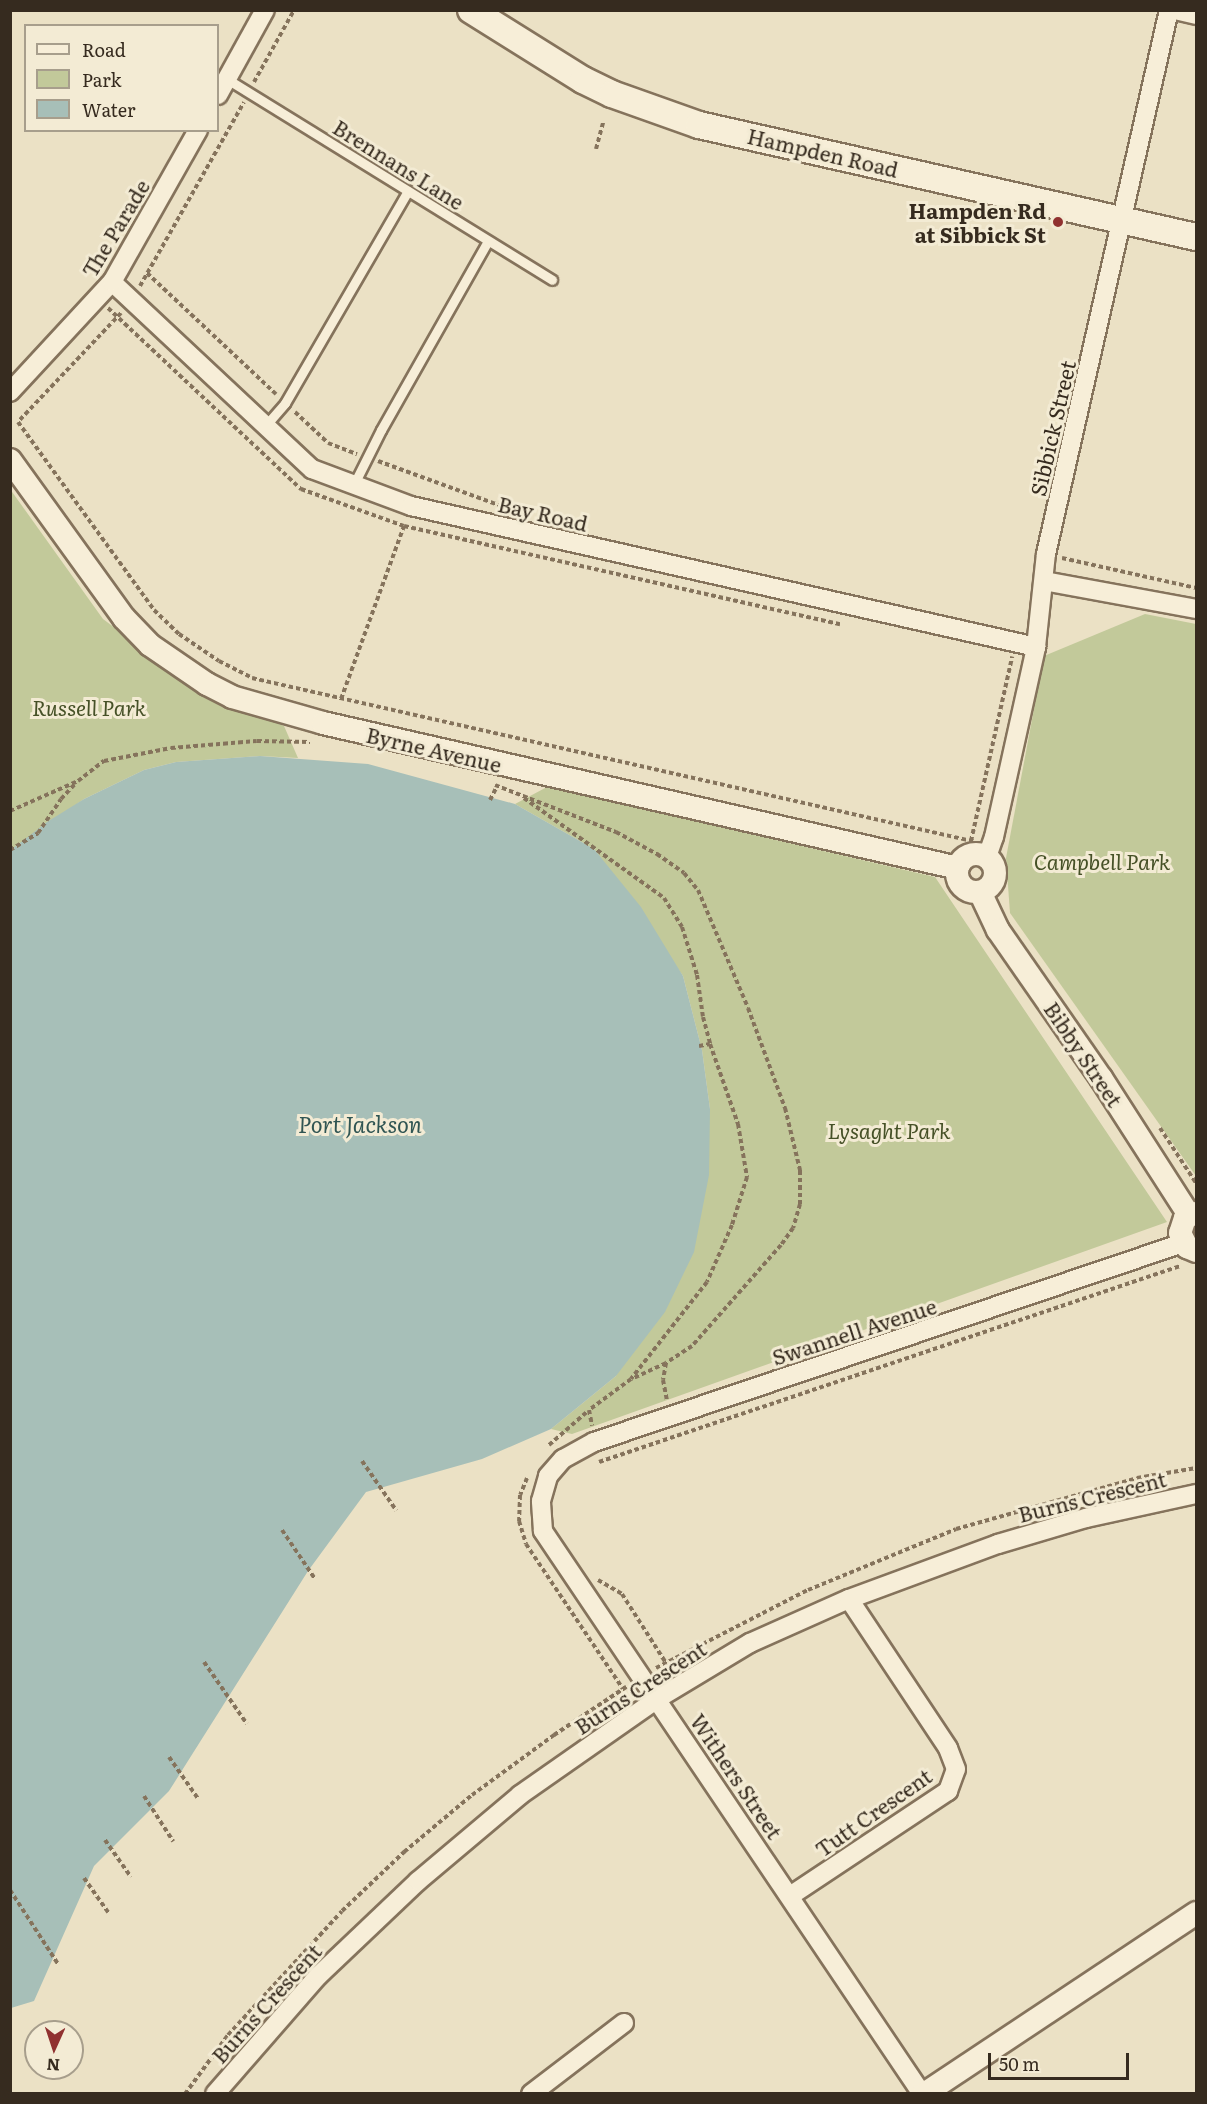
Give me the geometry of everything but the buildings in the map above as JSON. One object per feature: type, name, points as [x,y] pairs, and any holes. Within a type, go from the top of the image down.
[{"type":"main road","name":"Hampden Road","points":[[485,14],[593,85],[642,107],[690,122],[1197,237]]},
{"type":"street","points":[[219,93],[265,10]]},
{"type":"street","name":"Sibbick Street","points":[[989,851],[1036,647],[1046,554],[1169,10]]},
{"type":"street","points":[[1175,10],[1197,15]]},
{"type":"street","name":"The Parade","points":[[10,392],[112,282],[197,132]]},
{"type":"street","name":"Bay Road","points":[[112,282],[312,469],[411,506],[1036,647]]},
{"type":"street","name":"Byrne Avenue","points":[[10,460],[123,618],[150,645],[207,684],[232,697],[323,723],[958,868]]},
{"type":"street","points":[[1044,581],[1197,609]]},
{"type":"street","points":[[989,851],[994,867],[994,880],[991,886],[980,892],[967,890],[958,881],[958,868],[961,862],[970,855],[989,851]]},
{"type":"street","name":"Bibby Street","points":[[980,892],[998,930],[1193,1214]]},
{"type":"street","points":[[1190,1252],[1180,1227],[1193,1214]]},
{"type":"street","name":"Swannell Avenue","points":[[548,1476],[563,1459],[594,1442],[671,1415],[1136,1260],[1190,1252]]},
{"type":"street","name":"Withers Street","points":[[548,1476],[540,1500],[543,1531],[923,2094]]},
{"type":"street","name":"Burns Crescent","points":[[215,2094],[318,1976],[418,1881],[520,1795],[657,1699],[750,1643],[849,1599],[998,1544],[1086,1518],[1197,1494]]},
{"type":"street","name":"Tutt Crescent","points":[[790,1896],[948,1791],[956,1769],[948,1748],[849,1599]]},
{"type":"street","points":[[923,2094],[1197,1913]]},
{"type":"street","points":[[531,2094],[624,2023]]},
{"type":"lane","name":"Brennans Lane","points":[[227,79],[552,280]]},
{"type":"lane","points":[[266,425],[285,403],[408,191]]},
{"type":"lane","points":[[354,484],[488,241]]},
{"type":"path","points":[[140,287],[294,10]]},
{"type":"path","points":[[596,149],[603,122]]},
{"type":"path","points":[[147,273],[328,443],[510,508]]},
{"type":"path","points":[[126,310],[18,422],[154,610],[179,634],[219,661],[252,678],[989,851]]},
{"type":"path","points":[[341,699],[404,526]]},
{"type":"path","points":[[1046,554],[1197,588]]},
{"type":"path","points":[[10,850],[38,833],[61,800],[78,781],[104,761],[171,748],[257,741],[317,743]]},
{"type":"path","points":[[10,811],[78,781]]},
{"type":"path","points":[[491,783],[522,797],[664,898],[682,927],[697,975],[702,1017],[738,1124],[747,1177],[732,1225],[707,1282],[631,1379]]},
{"type":"path","points":[[490,800],[497,786]]},
{"type":"path","points":[[522,797],[538,800],[616,832],[657,854],[684,873],[698,890],[748,1008],[795,1141],[800,1170],[800,1204],[794,1228],[708,1331],[692,1346],[666,1363],[631,1379],[589,1410],[594,1442]]},
{"type":"path","points":[[699,1046],[710,1044]]},
{"type":"path","points":[[594,1465],[1190,1252]]},
{"type":"path","points":[[666,1363],[664,1392],[671,1415]]},
{"type":"path","points":[[362,1461],[396,1510]]},
{"type":"path","points":[[282,1530],[315,1579]]},
{"type":"path","points":[[593,1578],[609,1584],[622,1594],[666,1663]]},
{"type":"path","points":[[204,1662],[247,1724]]},
{"type":"path","points":[[185,2094],[228,2035],[342,1911],[404,1852],[472,1795],[554,1735],[629,1685]]},
{"type":"path","points":[[169,1757],[198,1800]]},
{"type":"path","points":[[144,1796],[173,1841]]},
{"type":"path","points":[[105,1840],[131,1877]]},
{"type":"path","points":[[84,1878],[108,1912]]},
{"type":"path","points":[[10,1890],[58,1964]]},
{"type":"green space","name":"Russell Park","points":[[10,489],[103,619],[196,689],[284,726],[298,758],[260,756],[176,762],[144,770],[84,799],[11,850]]},
{"type":"green space","name":"Campbell Park","points":[[1145,614],[1196,624],[1196,1176],[1010,913],[1006,858],[1044,656]]},
{"type":"green space","name":"Lysaght Park","points":[[547,787],[935,877],[1167,1222],[572,1434],[551,1429],[616,1376],[710,1109],[702,1050],[683,976],[594,849],[515,804]]},
{"type":"water","name":"Port Jackson","points":[[260,756],[368,764],[515,804],[594,849],[641,907],[683,976],[702,1050],[710,1109],[709,1175],[694,1252],[665,1312],[616,1376],[551,1429],[482,1459],[366,1492],[308,1571],[169,1791],[94,1866],[34,2001],[11,2008],[11,850],[47,822],[84,799],[144,770],[176,762]]},
{"type":"place","name":"Hampden Rd at Sibbick St","points":[[1058,222]]}]
